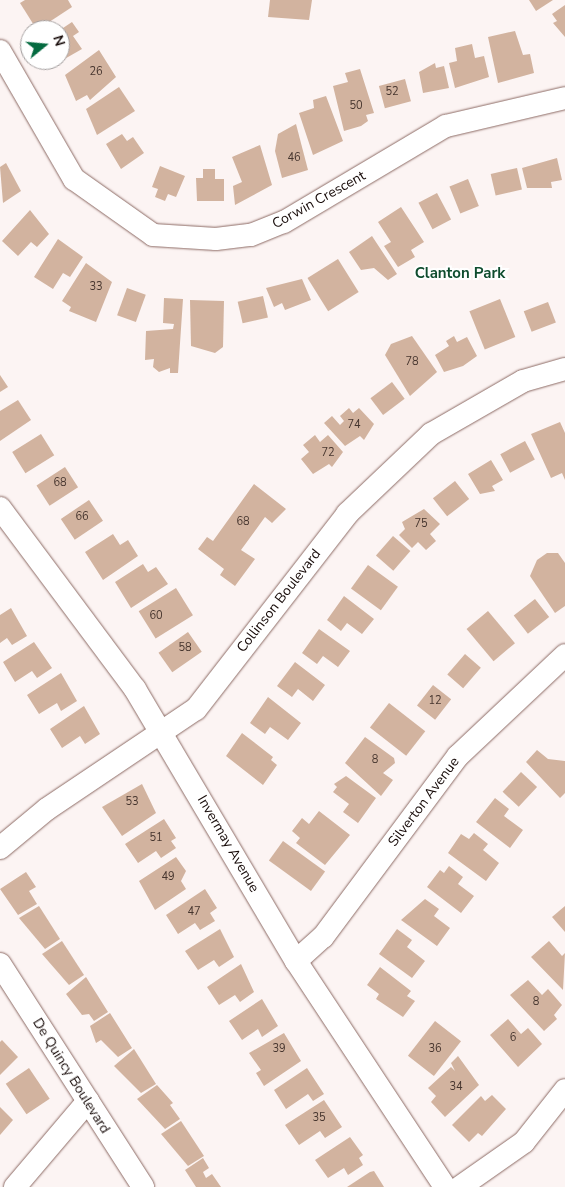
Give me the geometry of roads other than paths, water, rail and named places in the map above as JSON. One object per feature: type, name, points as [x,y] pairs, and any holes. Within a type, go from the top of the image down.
[{"type":"street","name":"Corwin Crescent","points":[[0,51],[74,179],[154,235],[216,239],[251,235],[284,222],[388,156],[446,126],[565,98]]},
{"type":"street","name":"Collinson Boulevard","points":[[0,848],[47,809],[163,733],[196,709],[347,514],[431,434],[523,380],[565,370]]},
{"type":"street","name":"Invermay Avenue","points":[[0,508],[70,599],[163,733],[296,961],[445,1187]]},
{"type":"street","name":"Silverton Avenue","points":[[296,961],[323,937],[458,756],[565,655]]},
{"type":"street","name":"De Quincy Boulevard","points":[[0,964],[143,1187]]},
{"type":"street","points":[[460,1187],[524,1142],[565,1090]]},
{"type":"street","points":[[15,1187],[88,1102]]},
{"type":"district","name":"Clanton Park","points":[[460,274]]}]
